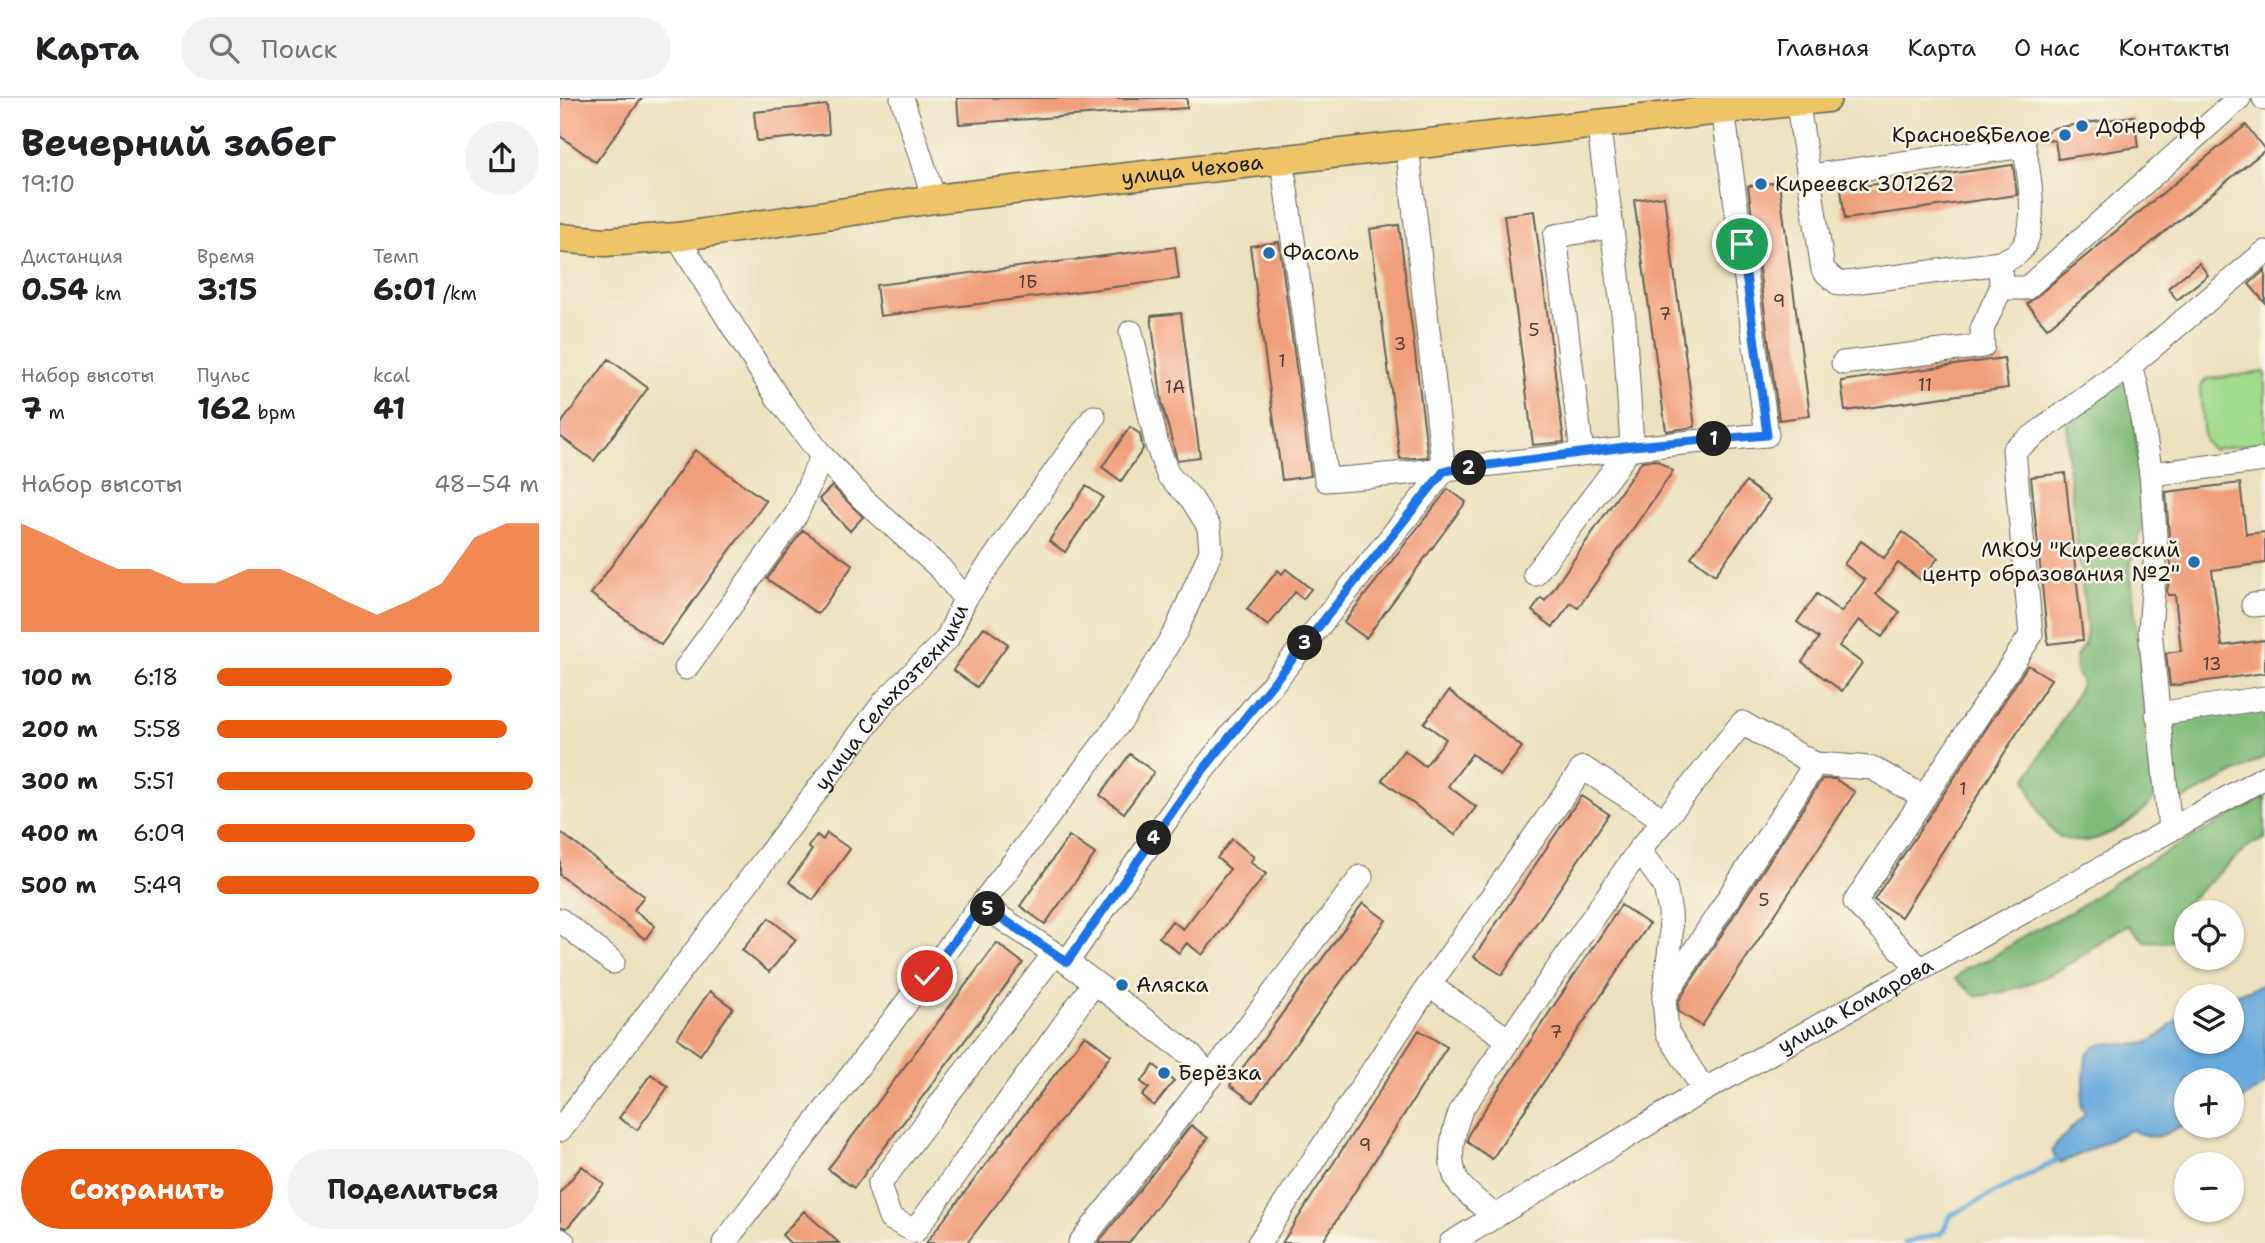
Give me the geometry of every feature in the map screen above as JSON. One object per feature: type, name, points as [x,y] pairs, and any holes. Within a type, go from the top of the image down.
[{"type":"main road","name":"улица Чехова","points":[[560,238],[605,242],[677,237],[934,199],[1827,98]]},
{"type":"street","points":[[902,98],[934,199]]},
{"type":"street","points":[[2001,288],[2027,288],[2239,98]]},
{"type":"street","points":[[1797,100],[1811,176],[1823,270],[1839,284],[2000,263],[2020,252],[2031,229],[2029,172],[2024,146],[1811,176]]},
{"type":"street","points":[[1282,160],[1326,480],[1444,471],[1632,446],[1767,435],[1723,109]]},
{"type":"street","points":[[1535,574],[1632,446],[1624,321],[1598,122]]},
{"type":"street","points":[[1094,983],[915,1231],[890,1218],[879,1185],[1060,958],[1191,785],[1444,471],[1407,145]]},
{"type":"street","points":[[1582,453],[1555,236],[1610,227]]},
{"type":"street","name":"улица Сельхозтехники","points":[[560,1130],[885,701],[947,639],[965,599],[941,569],[863,499],[822,456],[777,397],[677,237]]},
{"type":"street","points":[[1920,969],[1855,901],[2031,635],[2014,450],[2129,366],[2265,252]]},
{"type":"street","points":[[1843,363],[1983,346],[1982,329],[2001,288],[2000,263]]},
{"type":"street","points":[[724,1243],[1123,718],[1177,629],[1211,551],[1209,527],[1191,498],[1168,475],[1157,445],[1132,332]]},
{"type":"street","points":[[2129,366],[2136,383],[2151,474],[2156,550],[2150,630],[2170,830]]},
{"type":"street","points":[[965,599],[1094,417]]},
{"type":"street","points":[[686,668],[796,515],[822,456]]},
{"type":"street","points":[[2151,474],[2265,460]]},
{"type":"street","points":[[2157,713],[2265,698]]},
{"type":"street","points":[[1495,1217],[1458,1181],[1452,1160],[1454,1129],[1461,1110],[1639,850],[1742,723],[1815,764],[1872,768],[1924,797]]},
{"type":"street","points":[[1664,998],[1815,764]]},
{"type":"street","points":[[1259,1243],[1429,985],[1583,768],[1664,820]]},
{"type":"street","name":"улица Комарова","points":[[1451,1243],[1704,1090],[2265,777]]},
{"type":"street","points":[[1639,850],[1665,886],[1670,912],[1671,937],[1664,998],[1667,1032],[1704,1090]]},
{"type":"street","points":[[1080,1243],[1210,1077],[1360,877]]},
{"type":"street","points":[[982,905],[1060,958],[1191,1055],[1210,1077]]},
{"type":"street","points":[[560,920],[613,962]]},
{"type":"street","points":[[1429,985],[1509,1040]]},
{"type":"street","points":[[560,1240],[564,1243]]},
{"type":"green space","points":[[2265,372],[2265,442],[2213,450],[2204,440],[2200,387],[2206,379]]},
{"type":"green space","points":[[2130,380],[2144,520],[2130,566],[2154,799],[2136,817],[2111,832],[2084,841],[2071,840],[2059,836],[2048,826],[2026,780],[2082,682],[2075,663],[2077,654],[2084,646],[2087,631],[2068,465],[2067,422],[2077,407]]},
{"type":"green space","points":[[2265,708],[2265,757],[2177,803],[2163,718]]},
{"type":"green space","points":[[2265,797],[2265,839],[2250,845],[2189,900],[2174,900],[2174,938],[2169,942],[2144,941],[2129,925],[2063,968],[2014,989],[1976,996],[1955,979],[1966,968],[1991,958],[2028,933],[2071,912],[2127,874]]},
{"type":"water","points":[[2265,984],[2265,1085],[2244,1099],[2244,1068],[2174,1068],[2174,1130],[2153,1137],[2130,1130],[2062,1163],[2056,1161],[2052,1149],[2085,1114],[2081,1108],[2086,1057],[2091,1050],[2105,1044],[2146,1043],[2162,1034],[2174,1022],[2174,1054],[2244,1054],[2244,991]]},
{"type":"building","points":[[560,98],[642,98],[596,162],[560,136]]},
{"type":"building","points":[[957,98],[1187,98],[1187,108],[959,124]]},
{"type":"building","points":[[827,105],[829,134],[757,141],[754,112]]},
{"type":"building","points":[[2134,116],[2138,147],[2058,159],[2055,141],[2038,137],[2054,128]]},
{"type":"building","points":[[2246,125],[2265,150],[2047,328],[2027,304]]},
{"type":"building","points":[[2013,165],[2017,195],[1845,219],[1841,189]]},
{"type":"building","points":[[1779,182],[1810,416],[1779,420],[1748,186]]},
{"type":"building","points":[[1664,196],[1695,427],[1666,431],[1634,200]]},
{"type":"building","points":[[1534,211],[1564,442],[1533,445],[1504,215]]},
{"type":"building","points":[[1399,225],[1428,457],[1400,459],[1370,229]]},
{"type":"building","points":[[1279,242],[1311,476],[1282,480],[1250,246]]},
{"type":"building","points":[[1175,247],[1179,279],[880,316],[876,285]]},
{"type":"building","points":[[2199,263],[2208,275],[2177,300],[2168,288]]},
{"type":"building","points":[[2265,270],[2265,303],[2249,284]]},
{"type":"building","points":[[1181,313],[1200,457],[1177,460],[1162,404],[1151,316]]},
{"type":"building","points":[[2004,358],[2008,388],[1845,411],[1841,381]]},
{"type":"building","points":[[609,359],[648,388],[594,461],[560,436],[560,425]]},
{"type":"building","points":[[1130,427],[1140,434],[1143,449],[1121,481],[1102,467]]},
{"type":"building","points":[[695,450],[766,501],[661,645],[591,594]]},
{"type":"building","points":[[1657,460],[1673,471],[1578,608],[1571,603],[1553,627],[1532,611],[1541,598],[1545,601],[1642,461]]},
{"type":"building","points":[[2065,473],[2083,640],[2048,644],[2031,477]]},
{"type":"building","points":[[1746,482],[1770,500],[1715,575],[1691,557]]},
{"type":"building","points":[[2240,483],[2246,534],[2265,532],[2265,563],[2212,570],[2222,646],[2265,640],[2265,673],[2170,686],[2166,653],[2181,651],[2175,595],[2168,595],[2167,591],[2171,567],[2166,492]]},
{"type":"building","points":[[832,486],[863,517],[850,531],[819,499]]},
{"type":"building","points":[[1086,486],[1103,497],[1065,552],[1049,541]]},
{"type":"building","points":[[1448,489],[1466,502],[1366,638],[1344,622]]},
{"type":"building","points":[[803,530],[853,565],[818,614],[767,579]]},
{"type":"building","points":[[1903,532],[1938,558],[1921,580],[1898,563],[1876,594],[1900,612],[1882,637],[1859,620],[1839,646],[1862,663],[1842,691],[1802,662],[1819,638],[1797,622],[1817,594],[1841,612],[1865,580],[1844,564],[1861,541],[1884,558]]},
{"type":"building","points":[[1286,569],[1311,589],[1303,599],[1295,592],[1268,626],[1247,609],[1278,570],[1282,574]]},
{"type":"building","points":[[984,627],[1008,644],[977,687],[953,670]]},
{"type":"building","points":[[2028,665],[2051,679],[1901,917],[1874,900]]},
{"type":"building","points":[[1449,691],[1522,747],[1500,776],[1472,754],[1448,786],[1476,807],[1455,835],[1382,780],[1404,750],[1425,766],[1446,739],[1424,723]]},
{"type":"building","points":[[1130,754],[1154,772],[1124,813],[1100,795]]},
{"type":"building","points":[[1822,779],[1835,779],[1855,792],[1702,1026],[1679,1012],[1678,1002]]},
{"type":"building","points":[[1581,796],[1609,814],[1502,975],[1474,957]]},
{"type":"building","points":[[560,832],[644,896],[634,910],[655,926],[645,939],[560,875]]},
{"type":"building","points":[[827,833],[850,849],[813,900],[789,882],[812,850],[808,847],[817,835],[823,840]]},
{"type":"building","points":[[1069,836],[1095,854],[1045,924],[1020,906]]},
{"type":"building","points":[[1232,839],[1254,857],[1250,862],[1266,874],[1202,955],[1187,943],[1179,953],[1159,937],[1172,921],[1183,929],[1230,869],[1217,858]]},
{"type":"building","points":[[1363,903],[1386,920],[1253,1102],[1230,1085]]},
{"type":"building","points":[[1621,905],[1649,924],[1492,1159],[1467,1142],[1469,1133]]},
{"type":"building","points":[[769,918],[796,940],[769,972],[742,950]]},
{"type":"building","points":[[997,943],[1023,963],[854,1188],[828,1169]]},
{"type":"building","points":[[710,991],[733,1008],[700,1055],[677,1038]]},
{"type":"building","points":[[1419,1030],[1447,1047],[1322,1243],[1282,1243]]},
{"type":"building","points":[[1085,1035],[1111,1055],[967,1243],[926,1243]]},
{"type":"building","points":[[1154,1065],[1174,1081],[1154,1106],[1142,1096],[1149,1088],[1141,1082]]},
{"type":"building","points":[[651,1074],[668,1087],[637,1130],[619,1118]]},
{"type":"building","points":[[1191,1125],[1208,1138],[1129,1243],[1098,1243]]},
{"type":"building","points":[[582,1166],[604,1184],[567,1228],[560,1226],[560,1192]]},
{"type":"building","points":[[804,1211],[839,1243],[790,1243],[782,1235]]},
{"type":"waterway","points":[[1905,1243],[1942,1233],[1951,1215],[2056,1161]]},
{"type":"place","name":"Донерофф","points":[[2082,126]]},
{"type":"place","name":"Красное&Белое","points":[[2065,135]]},
{"type":"place","name":"Киреевск 301262","points":[[1761,184]]},
{"type":"place","name":"Фасоль","points":[[1269,253]]},
{"type":"place","name":"МКОУ \"Киреевский центр образования №2\"","points":[[2194,562]]},
{"type":"place","name":"Аляска","points":[[1122,985]]},
{"type":"place","name":"Берёзка","points":[[1164,1073]]},
{"type":"route","points":[[927,976],[982,905],[1067,962],[1191,785],[1444,471],[1632,446],[1767,435],[1742,244]]}]
